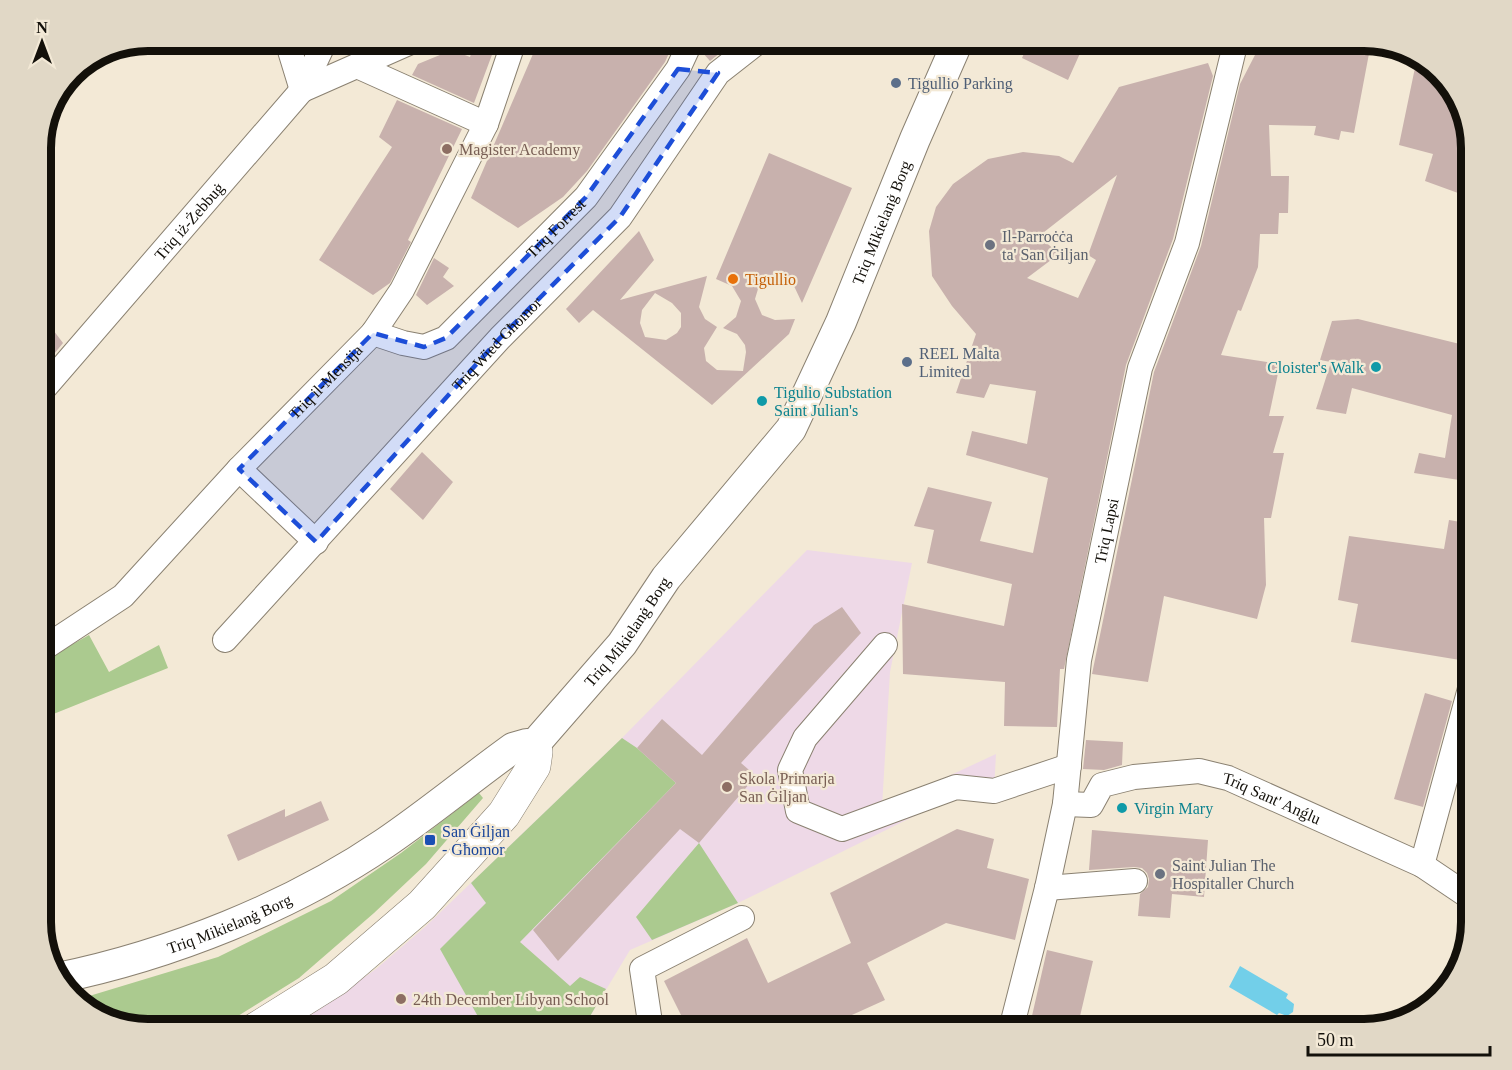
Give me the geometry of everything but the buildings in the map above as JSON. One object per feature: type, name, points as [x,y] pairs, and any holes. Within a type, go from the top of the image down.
[{"type":"highway","points":[[272,1019],[336,979],[422,905],[504,814],[534,766],[536,752],[534,745]]},
{"type":"main road","name":"Triq Mikielanġ Borg","points":[[68,976],[152,954],[220,929],[312,887],[384,843],[513,748],[527,744],[534,745],[622,644],[666,578],[791,429],[842,322],[915,139],[953,51]]},
{"type":"street","points":[[290,51],[302,90],[389,51]]},
{"type":"street","name":"Triq iż-Żebbuġ","points":[[51,380],[302,90],[320,51]]},
{"type":"street","name":"Triq il-Mensija","points":[[51,643],[123,596],[239,469],[373,333],[402,290],[486,124],[510,51]]},
{"type":"street","name":"Triq Forrest","points":[[373,333],[424,347],[446,338],[586,197],[678,69],[686,51]]},
{"type":"street","name":"Triq Wied Għomor","points":[[225,640],[500,338],[620,217],[718,73],[745,51]]},
{"type":"street","name":"Triq Lapsi","points":[[1014,1019],[1047,888],[1065,804],[1079,660],[1140,368],[1187,243],[1233,51]]},
{"type":"street","points":[[357,66],[486,124]]},
{"type":"street","points":[[678,69],[718,73]]},
{"type":"street","points":[[239,469],[316,542]]},
{"type":"street","points":[[885,645],[805,738],[790,770],[798,811],[842,829],[956,787],[994,790],[1069,766]]},
{"type":"street","points":[[1422,865],[1461,725]]},
{"type":"street","name":"Triq Sant' Anǵlu","points":[[1065,804],[1091,805],[1102,784],[1134,777],[1199,771],[1228,778],[1422,865],[1461,891]]},
{"type":"street","points":[[1047,888],[1135,881]]},
{"type":"street","points":[[650,1019],[642,969],[742,918]]},
{"type":"highlighted area","points":[[678,69],[718,73],[620,217],[500,338],[316,542],[239,469],[373,333],[424,347],[446,338],[586,197]]},
{"type":"shaded area","name":"Skola Primarja San Ġiljan","points":[[807,550],[912,563],[890,672],[882,807],[996,754],[994,791],[957,795],[738,903],[630,950],[589,1019],[305,1019],[376,969],[425,927],[622,738]]},
{"type":"green space","points":[[89,635],[109,672],[159,645],[168,668],[51,715],[51,656]]},
{"type":"green space","points":[[622,738],[637,748],[676,783],[520,942],[570,986],[580,977],[606,989],[589,1019],[479,1019],[440,949],[486,903],[471,883]]},
{"type":"green space","points":[[479,793],[483,798],[426,864],[374,913],[299,978],[233,1019],[135,1018],[111,1012],[86,997],[218,957],[331,901],[401,853]]},
{"type":"green space","points":[[699,843],[738,903],[652,940],[636,917]]},
{"type":"water","points":[[1240,966],[1288,994],[1286,998],[1294,1004],[1293,1012],[1287,1016],[1279,1013],[1277,1015],[1229,987]]},
{"type":"place","name":"Tigullio Parking","points":[[896,83]]},
{"type":"place","name":"Magister Academy","points":[[447,149]]},
{"type":"place","name":"Il-Parroċċa ta' San Ġiljan","points":[[990,245]]},
{"type":"place","name":"Tigullio","points":[[733,279]]},
{"type":"place","name":"REEL Malta Limited","points":[[907,362]]},
{"type":"place","name":"Cloister's Walk","points":[[1376,367]]},
{"type":"place","name":"Tigulio Substation Saint Julian's","points":[[762,401]]},
{"type":"place","name":"Skola Primarja San Ġiljan","points":[[727,787]]},
{"type":"place","name":"Virgin Mary","points":[[1122,808]]},
{"type":"place","name":"San Ġiljan - Għomor","points":[[430,840]]},
{"type":"place","name":"Saint Julian The Hospitaller Church","points":[[1160,874]]},
{"type":"place","name":"24th December Libyan School","points":[[401,999]]}]
